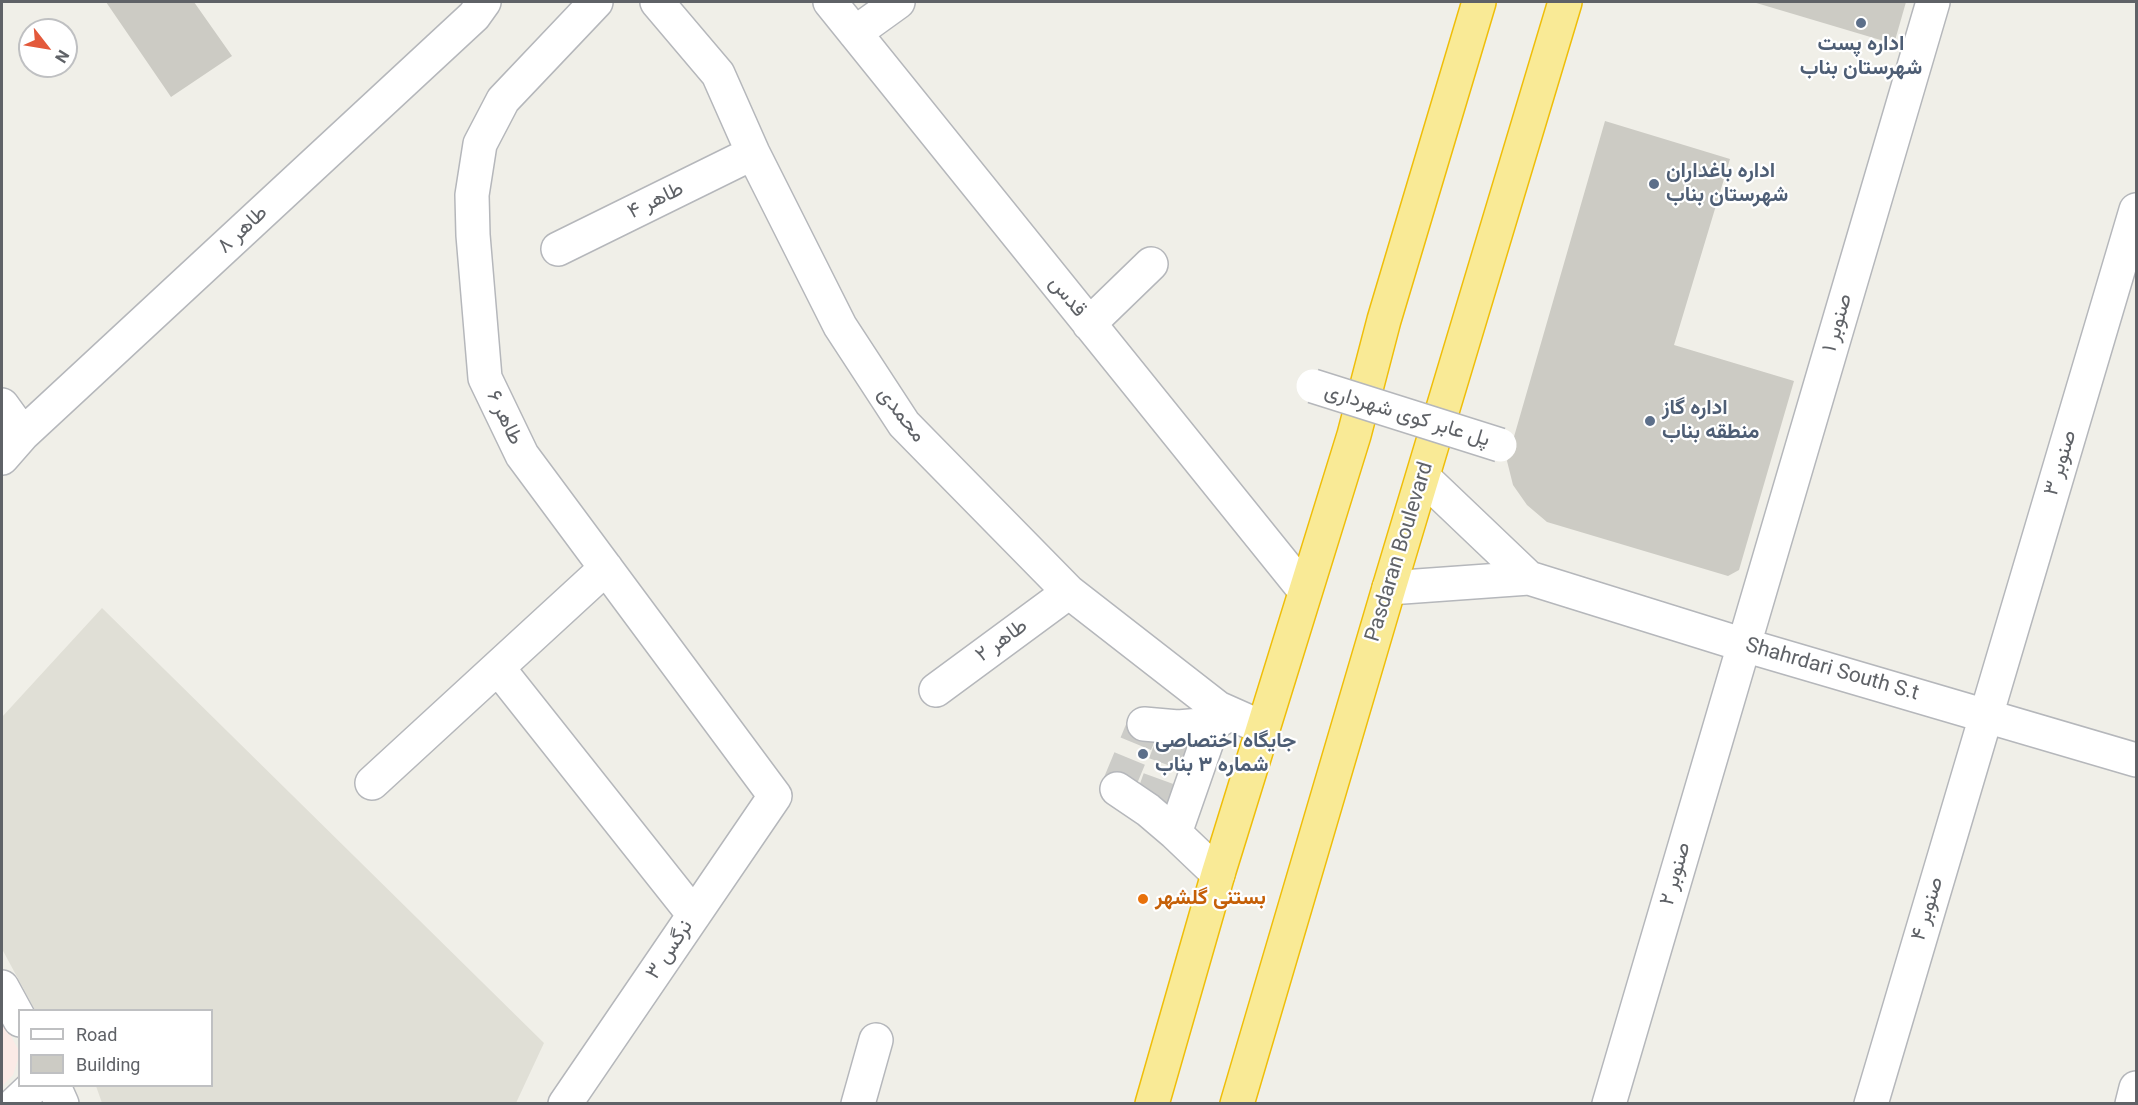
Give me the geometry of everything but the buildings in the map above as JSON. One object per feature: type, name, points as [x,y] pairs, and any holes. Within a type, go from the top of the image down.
[{"type":"highway","points":[[1152,1104],[1218,874],[1354,435],[1384,320],[1479,2]]},
{"type":"highway","name":"Pasdaran Boulevard","points":[[1237,1104],[1565,2]]},
{"type":"street","name":"طاهر ۸","points":[[12,446],[474,16],[484,2]]},
{"type":"street","name":"طاهر ۶","points":[[596,2],[503,100],[480,144],[472,205],[485,378],[522,454],[775,796]]},
{"type":"street","name":"محمدی","points":[[657,2],[718,74],[753,153],[840,327],[903,424],[1069,592],[1218,708],[1222,719],[1263,728]]},
{"type":"street","name":"قدس","points":[[830,2],[1305,591]]},
{"type":"street","points":[[855,33],[898,2]]},
{"type":"street","name":"صنوبر ۱","points":[[1744,645],[1933,2]]},
{"type":"street","name":"طاهر ۴","points":[[558,249],[753,153]]},
{"type":"street","name":"صنوبر ۳","points":[[1986,716],[2136,210]]},
{"type":"street","points":[[1089,324],[1150,264]]},
{"type":"street","name":"پل عابر کوی شهرداری","points":[[1313,386],[1500,445]]},
{"type":"street","points":[[2,405],[12,446]]},
{"type":"street","points":[[1423,477],[1529,578]]},
{"type":"street","points":[[372,783],[606,568]]},
{"type":"street","points":[[1389,588],[1529,578]]},
{"type":"street","name":"Shahrdari South S.t","points":[[1529,578],[1744,645],[2136,760]]},
{"type":"street","name":"طاهر ۲","points":[[936,690],[1069,592]]},
{"type":"street","name":"صنوبر ۲","points":[[1609,1104],[1744,645]]},
{"type":"street","points":[[498,668],[693,915]]},
{"type":"street","name":"صنوبر ۴","points":[[1871,1104],[1986,716]]},
{"type":"street","points":[[1144,724],[1178,727],[1222,719]]},
{"type":"street","points":[[1175,833],[1222,719]]},
{"type":"street","points":[[1117,789],[1148,810],[1218,874]]},
{"type":"street","name":"نرگس ۳","points":[[565,1104],[775,796]]},
{"type":"street","points":[[2,987],[18,1016]]},
{"type":"street","points":[[858,1104],[876,1040]]},
{"type":"street","points":[[15,1104],[33,1087]]},
{"type":"street","points":[[54,1087],[62,1104]]},
{"type":"street","points":[[2132,1104],[2136,1088]]},
{"type":"shaded area","points":[[102,608],[544,1043],[516,1103],[102,1103],[96,1087],[213,1087],[213,1009],[34,1009],[2,949],[2,717]]},
{"type":"shaded area","points":[[2,1019],[18,1049],[18,1059],[13,1075],[2,1086]]},
{"type":"tunnel","points":[[1117,789],[1144,724]]},
{"type":"tunnel","points":[[1148,810],[1178,727]]},
{"type":"place","name":"اداره پست شهرستان بناب","points":[[1861,23]]},
{"type":"place","name":"اداره باغداران شهرستان بناب","points":[[1654,184]]},
{"type":"place","name":"اداره گاز منطقه بناب","points":[[1650,421]]},
{"type":"place","name":"جایگاه اختصاصی شماره ۳ بناب","points":[[1143,754]]},
{"type":"place","name":"بستنی گلشهر","points":[[1143,899]]}]
